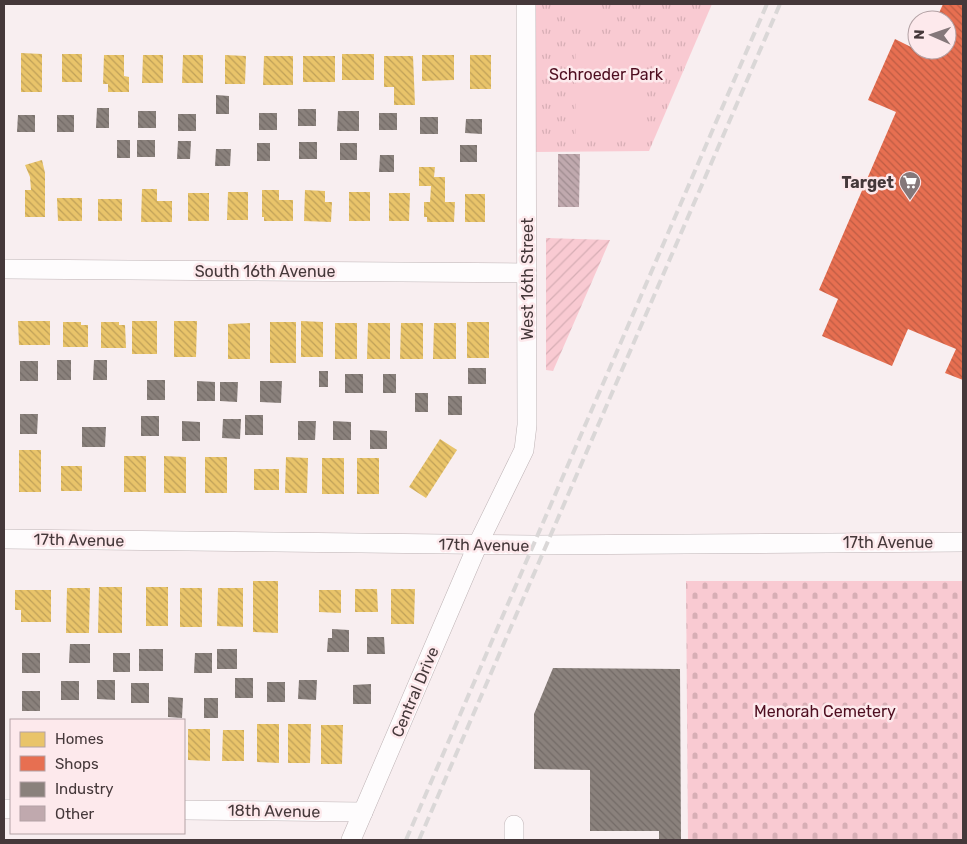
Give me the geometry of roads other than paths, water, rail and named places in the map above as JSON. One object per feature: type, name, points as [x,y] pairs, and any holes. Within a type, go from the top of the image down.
[{"type":"street","name":"West 16th Street","points":[[478,544],[524,450],[527,425],[526,4]]},
{"type":"street","name":"South 16th Avenue","points":[[4,269],[527,272]]},
{"type":"street","name":"17th Avenue","points":[[4,539],[478,544],[963,542]]},
{"type":"street","name":"Central Drive","points":[[351,840],[478,544]]},
{"type":"street","name":"18th Avenue","points":[[185,810],[364,812]]},
{"type":"railway","points":[[406,840],[767,4]]},
{"type":"railway","points":[[419,840],[780,4]]},
{"type":"place","name":"Target","points":[[910,201]]},
{"type":"park label","name":"Schroeder Park","points":[[606,74]]},
{"type":"park label","name":"Menorah Cemetery","points":[[825,711]]}]
